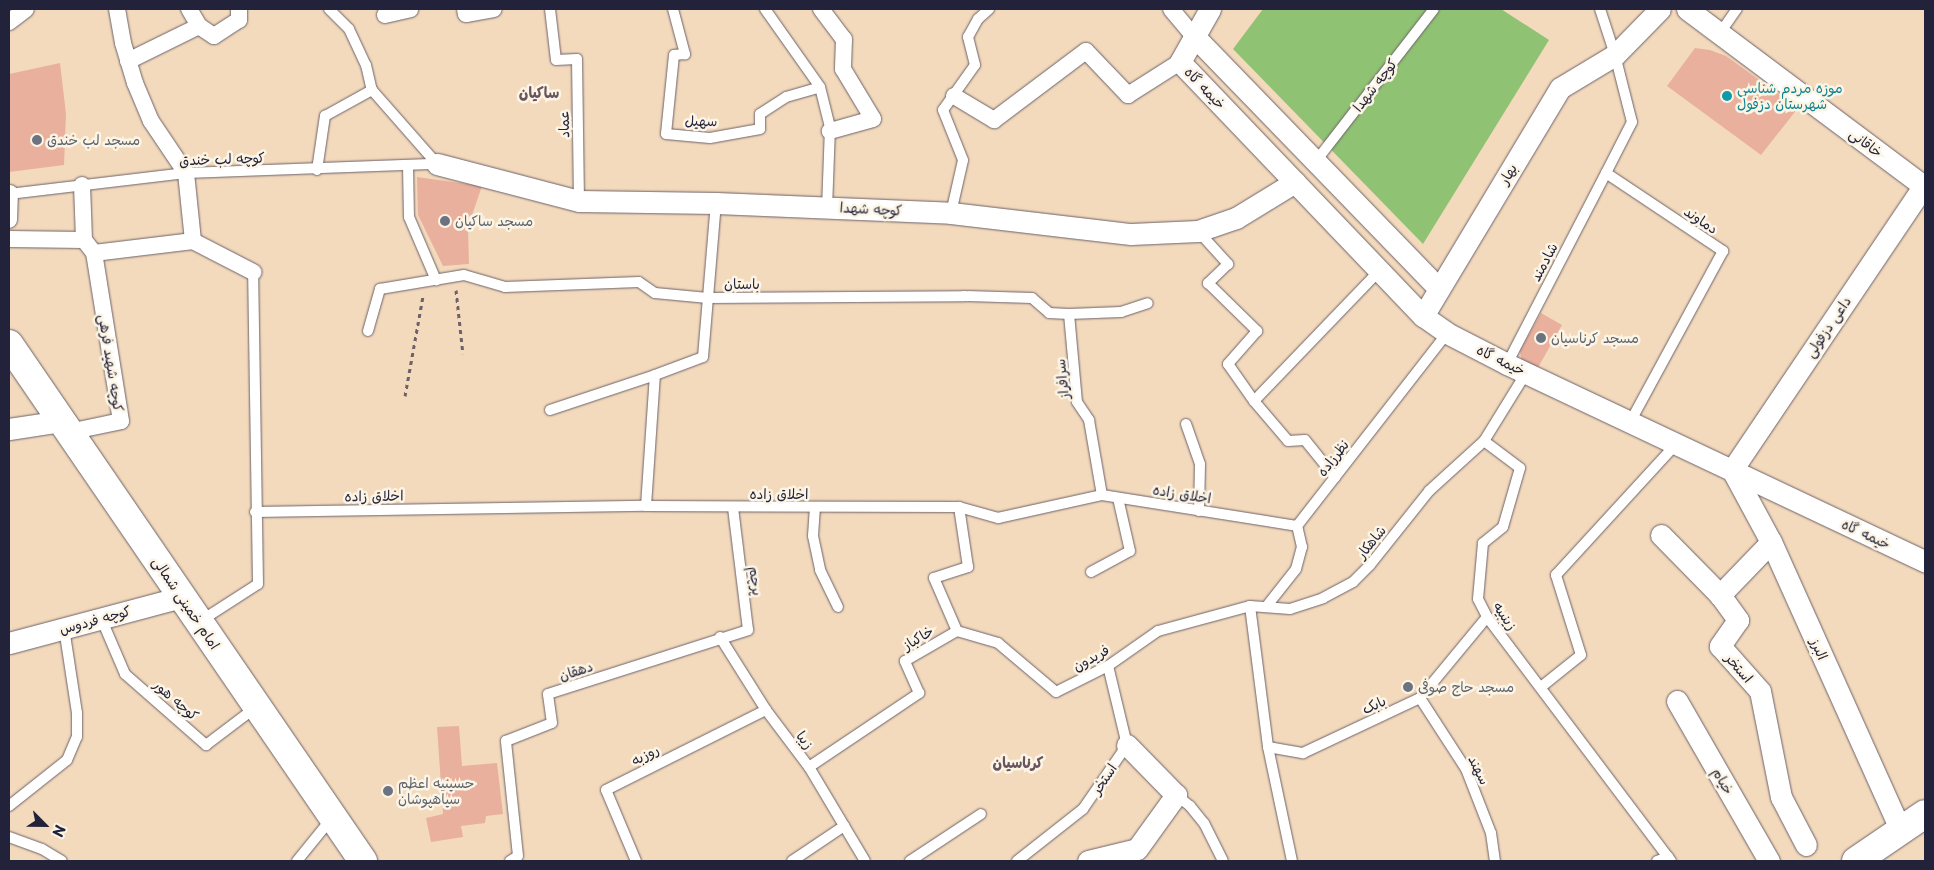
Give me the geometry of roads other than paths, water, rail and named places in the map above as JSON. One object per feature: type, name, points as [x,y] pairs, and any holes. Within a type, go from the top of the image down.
[{"type":"main road","name":"امام خمینی شمالی","points":[[9,344],[363,861]]},
{"type":"main road","points":[[1872,857],[1901,831],[1925,814]]},
{"type":"street","points":[[9,22],[26,9]]},
{"type":"street","points":[[117,9],[128,61],[135,83],[151,121],[186,173],[193,242]]},
{"type":"street","points":[[189,9],[199,26],[214,36],[239,20],[238,9]]},
{"type":"street","points":[[385,15],[410,9]]},
{"type":"street","points":[[465,9],[466,14],[494,9]]},
{"type":"street","points":[[821,9],[844,39],[843,69],[873,119],[830,131]]},
{"type":"street","points":[[1171,9],[1194,36],[1439,289]]},
{"type":"street","name":"خیمه گاه","points":[[1210,9],[1180,62],[1423,316],[1447,333],[1507,364],[1925,562]]},
{"type":"street","name":"بهار","points":[[1423,316],[1560,88],[1615,55],[1660,9]]},
{"type":"street","name":"خاقانی","points":[[1687,9],[1925,185]]},
{"type":"street","points":[[128,61],[199,26]]},
{"type":"street","points":[[954,96],[994,120],[1086,51],[1128,95],[1180,62]]},
{"type":"street","name":"کوچه شهدا","points":[[437,164],[579,201],[716,203],[951,213],[1131,234],[1198,230],[1236,218],[1295,182]]},
{"type":"street","points":[[82,184],[89,247]]},
{"type":"street","name":"داعی دزفولی","points":[[1732,470],[1925,185]]},
{"type":"street","points":[[9,194],[9,220]]},
{"type":"street","points":[[9,239],[89,247],[193,242],[253,272]]},
{"type":"street","name":"کوچه شهید فرهی","points":[[65,427],[120,421],[89,247]]},
{"type":"street","points":[[9,429],[65,427]]},
{"type":"street","name":"البرز","points":[[1732,470],[1770,542],[1901,831]]},
{"type":"street","points":[[1661,535],[1720,595],[1770,542]]},
{"type":"street","name":"استخر","points":[[1720,595],[1738,620],[1720,646],[1760,691],[1781,797],[1806,845]]},
{"type":"street","name":"کوچه فردوس","points":[[9,643],[182,597]]},
{"type":"street","name":"خیام","points":[[1677,701],[1769,861]]},
{"type":"street","points":[[1088,861],[1138,855],[1176,795],[1127,745]]},
{"type":"lane","points":[[329,9],[349,30],[366,65],[372,90],[437,164]]},
{"type":"lane","name":"عماد","points":[[550,9],[556,60],[577,59],[579,201]]},
{"type":"lane","name":"سهیل","points":[[672,9],[685,54],[674,55],[666,134],[710,138],[760,129],[760,114],[786,97],[820,87]]},
{"type":"lane","points":[[765,9],[820,87],[830,131],[827,207]]},
{"type":"lane","points":[[951,213],[963,160],[943,110],[975,65],[968,37],[978,19],[989,9]]},
{"type":"lane","name":"کوچه شهدا","points":[[1316,161],[1434,9]]},
{"type":"lane","points":[[1600,9],[1615,55],[1632,122],[1606,173]]},
{"type":"lane","points":[[1720,33],[1737,9]]},
{"type":"lane","points":[[317,170],[325,116],[372,90]]},
{"type":"lane","name":"کوچه لب خندق","points":[[9,194],[186,173],[317,170],[437,164]]},
{"type":"lane","points":[[408,166],[409,217],[436,280]]},
{"type":"lane","name":"شادمند","points":[[1507,364],[1606,173]]},
{"type":"lane","name":"دماوند","points":[[1606,173],[1723,251],[1630,422]]},
{"type":"lane","points":[[550,410],[655,375],[702,357],[716,203]]},
{"type":"lane","points":[[1198,230],[1228,264],[1208,283],[1257,331],[1228,364],[1254,401],[1288,441],[1305,440],[1335,477]]},
{"type":"lane","points":[[1254,401],[1379,270]]},
{"type":"lane","points":[[199,622],[258,584],[255,512],[253,272]]},
{"type":"lane","name":"باستان","points":[[368,331],[380,289],[464,275],[504,288],[639,282],[655,293],[708,298],[964,296],[1032,298],[1049,313],[1069,314],[1121,312],[1148,303]]},
{"type":"lane","name":"سرافراز","points":[[1069,314],[1077,402],[1089,420],[1102,495]]},
{"type":"lane","name":"نظرزاده","points":[[1297,526],[1447,333]]},
{"type":"lane","points":[[1484,441],[1526,373]]},
{"type":"lane","points":[[646,506],[655,375]]},
{"type":"lane","points":[[1186,424],[1200,464],[1199,510]]},
{"type":"lane","name":"شاهکار","points":[[1250,606],[1290,609],[1323,598],[1353,582],[1370,566],[1428,492],[1484,441]]},
{"type":"lane","name":"زینبیه","points":[[1484,441],[1520,468],[1503,527],[1483,543],[1478,599],[1487,618],[1670,859]]},
{"type":"lane","points":[[1541,687],[1581,655],[1556,575],[1676,444]]},
{"type":"lane","name":"اخلاق زاده","points":[[255,512],[646,506],[733,508],[959,507],[998,518],[1102,495],[1297,526]]},
{"type":"lane","points":[[1091,572],[1130,551],[1118,498]]},
{"type":"lane","points":[[957,631],[934,578],[968,567],[959,507]]},
{"type":"lane","name":"پرچم","points":[[720,637],[748,630],[733,508]]},
{"type":"lane","points":[[815,508],[813,536],[820,570],[838,607]]},
{"type":"lane","points":[[1266,607],[1296,568],[1302,547],[1297,526]]},
{"type":"lane","points":[[1250,606],[1268,747],[1292,861]]},
{"type":"lane","name":"فریدون","points":[[957,631],[998,644],[1056,692],[1108,666],[1158,631],[1250,606]]},
{"type":"lane","name":"کوچه هور","points":[[102,618],[125,674],[206,745],[257,706]]},
{"type":"lane","name":"بابک","points":[[1268,747],[1303,753],[1420,698],[1487,618]]},
{"type":"lane","points":[[9,806],[67,760],[78,737],[77,713],[64,628]]},
{"type":"lane","name":"خاکباز","points":[[808,767],[919,693],[905,661],[957,631]]},
{"type":"lane","name":"زیبا","points":[[720,637],[766,710],[808,767],[865,861]]},
{"type":"lane","name":"دهقان","points":[[510,861],[518,856],[506,741],[552,724],[548,694],[720,637]]},
{"type":"lane","points":[[1108,666],[1127,745]]},
{"type":"lane","name":"سهند","points":[[1420,698],[1466,769],[1491,833],[1495,861]]},
{"type":"lane","name":"روزبه","points":[[636,861],[606,790],[766,710]]},
{"type":"lane","name":"استخر","points":[[1017,861],[1083,809],[1127,745]]},
{"type":"lane","points":[[1176,795],[1190,806],[1204,823],[1223,861]]},
{"type":"lane","points":[[910,861],[981,814]]},
{"type":"lane","points":[[297,861],[333,817]]},
{"type":"lane","points":[[792,861],[844,826]]},
{"type":"lane","points":[[9,836],[42,849],[62,861]]},
{"type":"lane","points":[[1657,861],[1670,859]]},
{"type":"place","name":"موزه مردم شناسی شهرستان دزفول","points":[[1727,96]]},
{"type":"place","name":"مسجد لب خندق","points":[[37,140]]},
{"type":"place","name":"مسجد ساکیان","points":[[445,221]]},
{"type":"place","name":"مسجد کرناسیان","points":[[1541,338]]},
{"type":"place","name":"مسجد حاج صوفی","points":[[1408,687]]},
{"type":"place","name":"حسینیه اعظم سیاهپوشان","points":[[388,791]]},
{"type":"district","name":"ساکیان","points":[[539,92]]},
{"type":"district","name":"کرناسیان","points":[[1018,762]]}]
